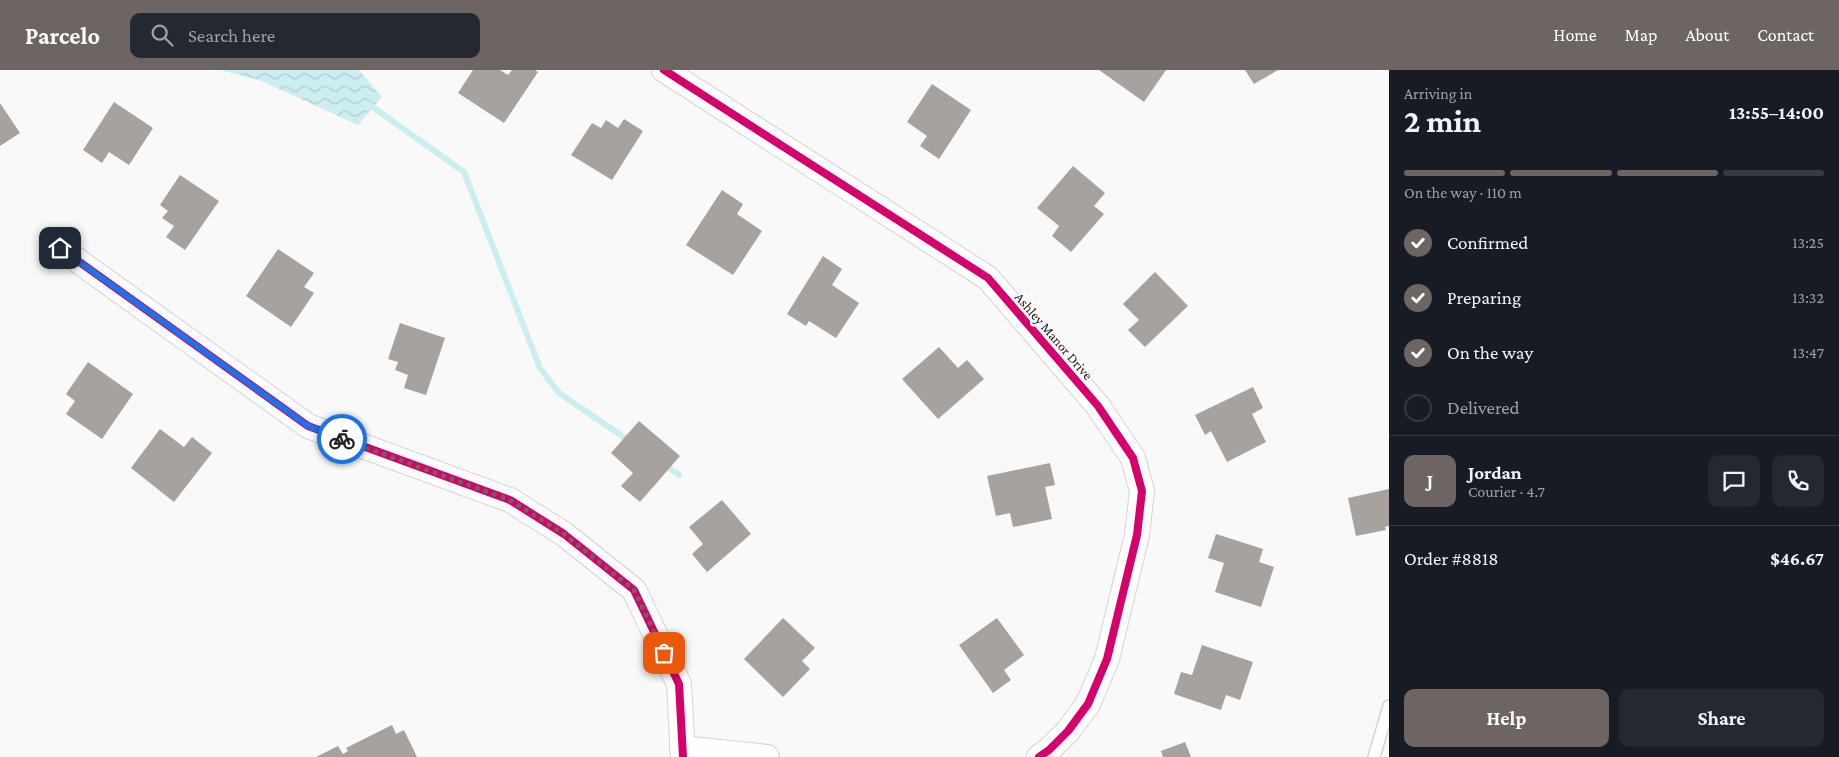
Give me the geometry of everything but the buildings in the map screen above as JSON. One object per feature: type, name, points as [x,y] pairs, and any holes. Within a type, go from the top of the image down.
[{"type":"street","name":"Ashley Manor Drive","points":[[664,70],[988,278],[1098,406],[1133,458],[1142,491],[1137,535],[1107,659],[1088,704],[1047,755]]},
{"type":"street","points":[[60,248],[308,426],[510,500],[564,534],[634,590],[679,684],[683,753],[767,757]]},
{"type":"lane","points":[[1374,757],[1389,706]]},
{"type":"water","points":[[220,70],[359,70],[382,97],[358,125],[259,80]]},
{"type":"waterway","points":[[367,103],[464,172],[540,368],[559,393],[631,442]]},
{"type":"waterway","points":[[664,464],[679,475]]},
{"type":"cycle path","points":[[664,70],[988,278],[1098,406],[1133,458],[1142,491],[1137,535],[1107,659],[1088,704],[1068,731],[1039,757]]},
{"type":"cycle path","points":[[60,248],[308,426],[510,500],[564,534],[634,590],[679,684],[683,757]]},
{"type":"way so far","points":[[342,439],[510,500],[564,534],[634,590],[664,653]]},
{"type":"route","points":[[60,248],[308,426],[342,439]]}]
